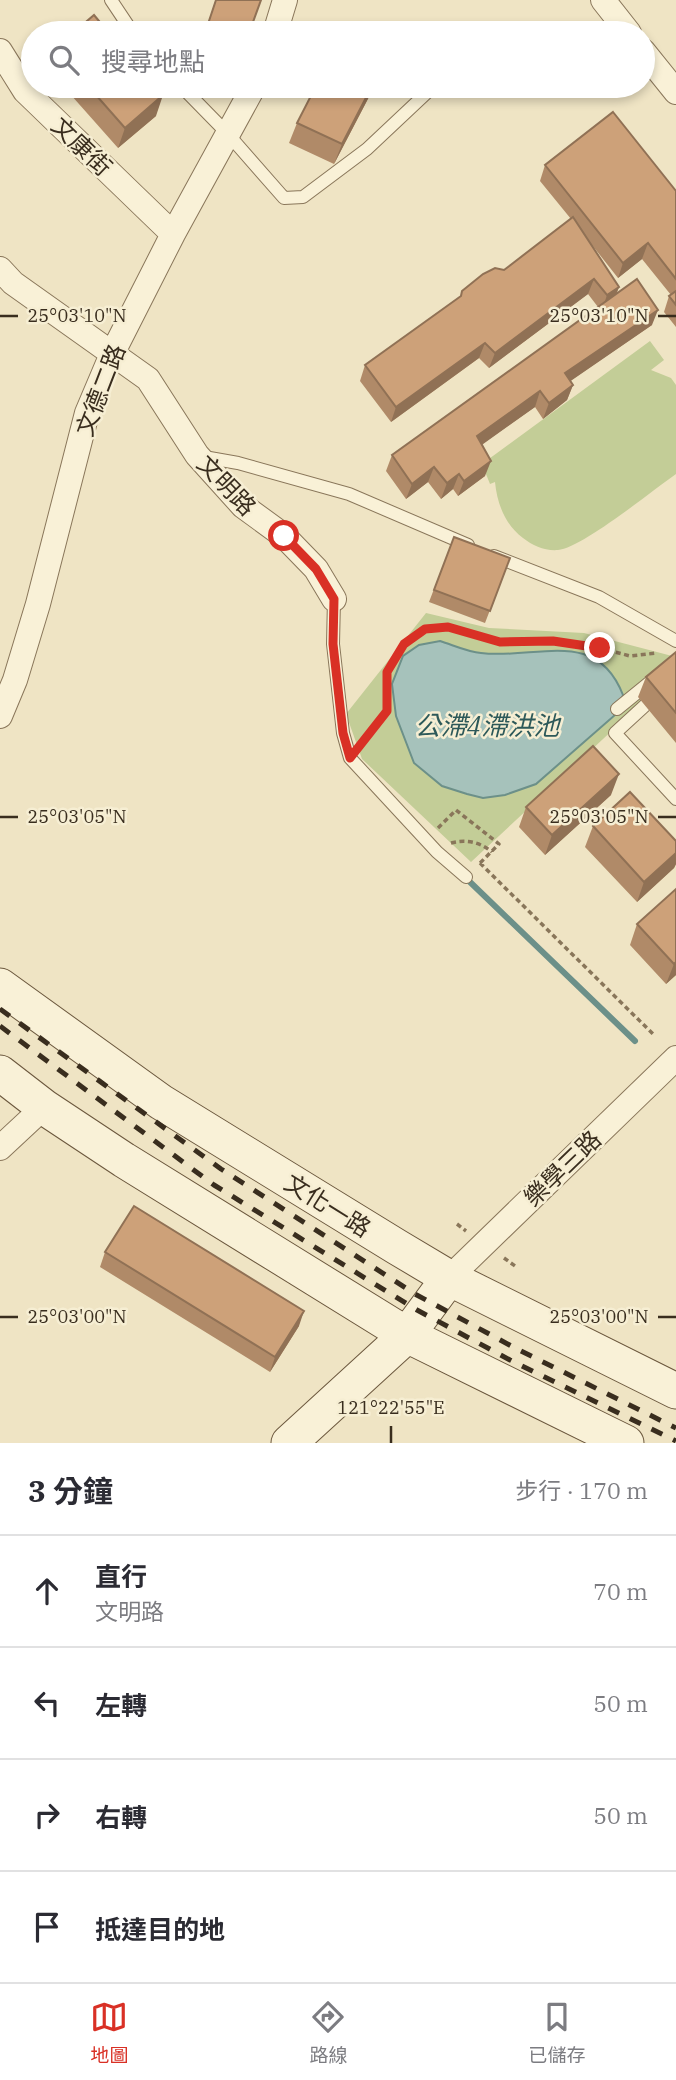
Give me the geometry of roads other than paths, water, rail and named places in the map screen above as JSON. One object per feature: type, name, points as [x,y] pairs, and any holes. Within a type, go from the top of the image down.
[{"type":"street","points":[[279,21],[285,0]]},
{"type":"street","points":[[603,0],[620,21]]},
{"type":"street","name":"文康街","points":[[0,51],[21,85]]},
{"type":"street","points":[[655,66],[676,92]]},
{"type":"street","name":"文康街","points":[[32,98],[173,234]]},
{"type":"street","name":"文德二路","points":[[0,716],[15,680],[38,604],[87,413],[112,354],[173,234],[247,98]]},
{"type":"street","name":"文明路","points":[[0,269],[13,283],[148,379],[197,455],[243,506],[284,536],[316,569],[334,599]]},
{"type":"street","name":"文化一路","points":[[0,986],[162,1102],[449,1278],[676,1391]]},
{"type":"street","name":"樂學三路","points":[[449,1278],[676,1058]]},
{"type":"street","points":[[0,1073],[44,1107],[124,1160],[407,1335],[626,1443]]},
{"type":"street","points":[[0,1147],[44,1107]]},
{"type":"street","points":[[289,1443],[407,1335],[449,1278]]},
{"type":"lane","points":[[111,0],[125,21]]},
{"type":"lane","points":[[193,98],[228,133],[284,198],[303,197],[367,149],[421,98]]},
{"type":"lane","points":[[197,455],[238,463],[349,494],[515,565],[599,597],[676,641]]},
{"type":"lane","name":"文明路","points":[[334,599],[333,644],[343,733],[350,758],[437,852],[466,877]]},
{"type":"lane","points":[[617,709],[676,661]]},
{"type":"lane","points":[[676,677],[615,733],[676,799]]},
{"type":"water","name":"公滯4滯洪池","points":[[440,641],[481,653],[581,653],[597,660],[611,674],[623,695],[615,715],[536,784],[505,795],[483,798],[467,794],[442,786],[414,763],[396,716],[392,684],[403,656],[419,645]]},
{"type":"waterway","points":[[470,882],[635,1041]]},
{"type":"railway","points":[[0,1009],[221,1169],[415,1294],[517,1349],[676,1428]]},
{"type":"railway","points":[[0,1026],[214,1185],[417,1310],[510,1360],[676,1441]]}]
